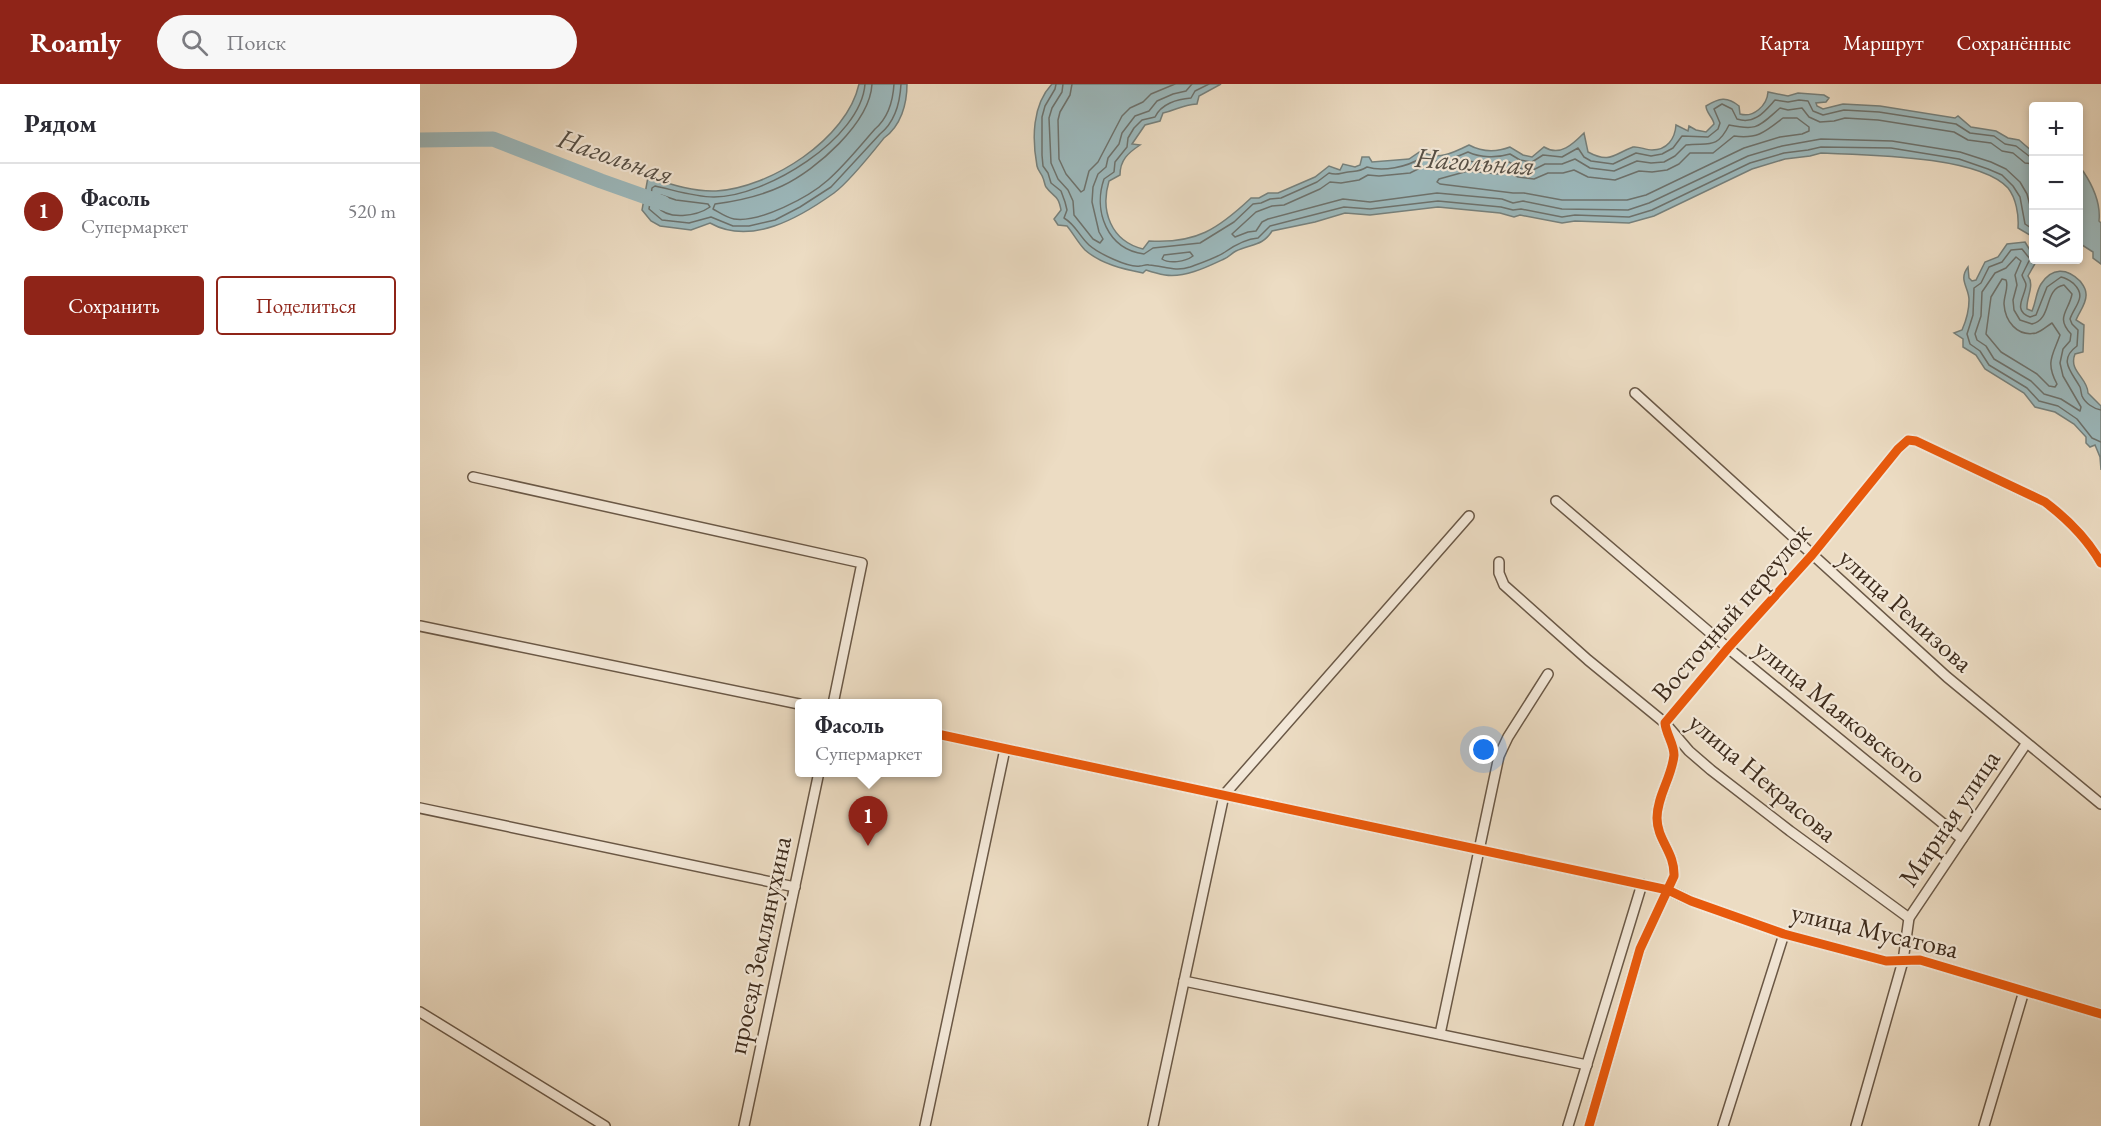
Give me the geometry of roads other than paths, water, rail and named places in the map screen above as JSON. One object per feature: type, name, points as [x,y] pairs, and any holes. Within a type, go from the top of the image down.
[{"type":"street","name":"улица Ремизова","points":[[1635,393],[1947,677],[2101,804]]},
{"type":"street","name":"Восточный переулок","points":[[1589,1126],[1640,949],[1674,876],[1674,864],[1656,820],[1674,752],[1665,723],[1728,648],[1812,555],[1898,449],[1908,440],[1916,441],[2045,502],[2060,513],[2101,563]]},
{"type":"street","points":[[473,477],[862,563],[834,699]]},
{"type":"street","name":"улица Маяковского","points":[[1556,501],[1728,648],[1962,839]]},
{"type":"street","points":[[1153,1126],[1224,795],[1469,516]]},
{"type":"street","name":"улица Некрасова","points":[[1499,562],[1498,573],[1504,585],[1588,660],[1665,723],[1689,751],[1799,838],[1909,918]]},
{"type":"street","points":[[420,626],[795,703]]},
{"type":"street","points":[[1440,1034],[1499,756],[1508,737],[1548,674]]},
{"type":"street","name":"улица Мусатова","points":[[942,735],[1668,890],[1691,902],[1784,934],[1886,961],[1920,960],[2101,1014]]},
{"type":"street","name":"Мирная улица","points":[[1856,1126],[1902,961],[1909,918],[2026,744]]},
{"type":"street","points":[[925,1126],[1005,749]]},
{"type":"street","name":"проезд Землянухина","points":[[744,1126],[818,777]]},
{"type":"street","points":[[420,808],[795,887]]},
{"type":"street","points":[[1568,1126],[1642,884]]},
{"type":"street","points":[[1723,1126],[1784,934]]},
{"type":"street","points":[[1184,981],[1587,1065]]},
{"type":"street","points":[[1984,1126],[2024,991]]},
{"type":"street","points":[[420,1012],[605,1126]]},
{"type":"water","points":[[859,84],[907,84],[902,114],[895,127],[846,182],[834,193],[806,211],[774,226],[742,232],[710,223],[691,230],[660,226],[651,221],[642,210],[648,177],[690,189],[716,191],[737,188],[759,181],[782,170],[823,141],[839,124],[852,104]]},
{"type":"water","points":[[1052,84],[1221,84],[1199,96],[1197,104],[1163,113],[1160,121],[1145,125],[1132,144],[1140,145],[1126,157],[1121,165],[1120,175],[1109,181],[1106,203],[1111,223],[1123,239],[1143,249],[1149,241],[1180,240],[1205,232],[1228,218],[1251,198],[1259,198],[1268,193],[1278,193],[1315,177],[1329,166],[1340,170],[1343,164],[1355,167],[1360,165],[1362,157],[1369,157],[1372,162],[1409,159],[1421,151],[1439,156],[1469,145],[1490,150],[1510,147],[1523,155],[1532,157],[1544,147],[1555,151],[1566,148],[1584,133],[1588,152],[1595,156],[1612,157],[1633,147],[1657,150],[1669,143],[1676,125],[1688,131],[1689,126],[1706,132],[1714,124],[1706,108],[1711,103],[1727,99],[1739,106],[1740,114],[1745,115],[1762,106],[1768,92],[1788,96],[1798,93],[1824,95],[1829,98],[1826,102],[1816,103],[1823,109],[1843,104],[1880,106],[1955,118],[1958,116],[1971,127],[1996,131],[2008,138],[2019,140],[2029,149],[2029,235],[2018,228],[2015,202],[2008,188],[1993,177],[1972,169],[1919,159],[1821,153],[1785,159],[1752,169],[1654,216],[1629,223],[1575,221],[1562,223],[1520,215],[1514,217],[1500,213],[1438,207],[1370,215],[1345,213],[1272,231],[1261,242],[1236,251],[1196,271],[1173,276],[1146,270],[1143,273],[1120,268],[1098,259],[1085,250],[1067,226],[1058,225],[1054,219],[1061,210],[1060,205],[1046,186],[1038,168],[1034,145],[1037,112],[1045,92]]},
{"type":"water","points":[[2083,171],[2096,195],[2101,223],[2101,264],[2093,258],[2093,252],[2083,246]]},
{"type":"water","points":[[2025,242],[2029,248],[2029,264],[2035,264],[2028,276],[2031,283],[2027,309],[2032,311],[2041,284],[2045,278],[2055,272],[2070,274],[2084,287],[2086,297],[2076,320],[2084,325],[2083,352],[2075,354],[2074,365],[2088,393],[2101,406],[2101,470],[2100,457],[2095,445],[2090,447],[2086,443],[2086,437],[2074,424],[2055,412],[2035,407],[2024,393],[1985,369],[1976,355],[1963,347],[1963,339],[1954,333],[1962,330],[1968,312],[1969,295],[1964,280],[1965,272],[1968,267],[1969,278],[1972,281],[1976,280],[1985,262],[1998,257],[2007,244]]},
{"type":"waterway","name":"Нагольная","points":[[420,140],[493,139],[663,203]]},
{"type":"place","name":"Фасоль","points":[[868,846]]}]
